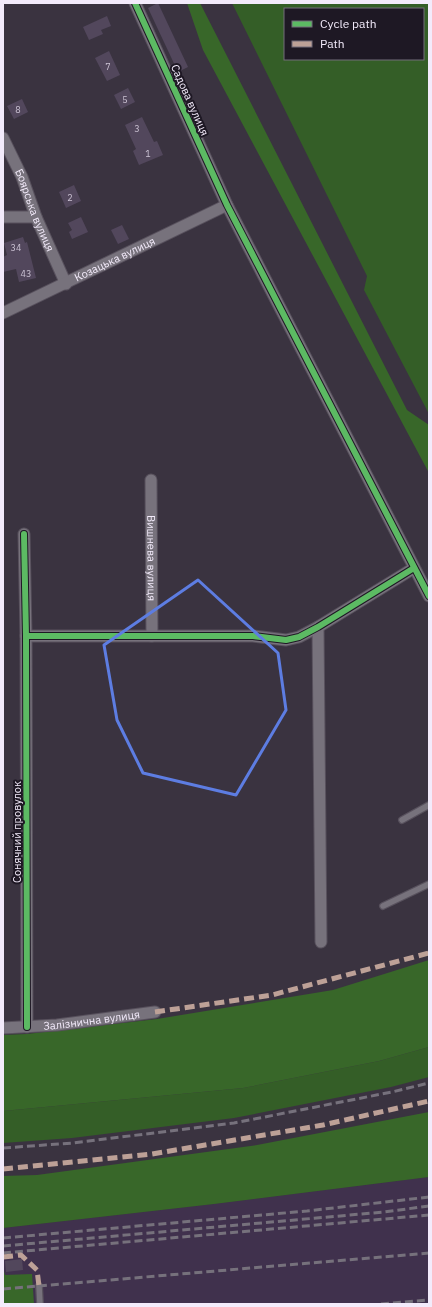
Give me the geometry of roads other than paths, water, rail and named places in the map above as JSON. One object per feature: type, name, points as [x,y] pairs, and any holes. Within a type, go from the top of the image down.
[{"type":"street","name":"Садова вулиця","points":[[135,3],[227,205],[429,596]]},
{"type":"street","name":"Боярська вулиця","points":[[3,138],[22,177],[36,217],[66,284]]},
{"type":"street","name":"Козацька вулиця","points":[[3,313],[66,284],[227,205]]},
{"type":"street","points":[[3,217],[36,217]]},
{"type":"street","name":"Вишнева вулиця","points":[[151,480],[152,636]]},
{"type":"street","name":"Сонячний провулок","points":[[24,534],[26,636],[27,1027]]},
{"type":"street","points":[[26,636],[253,636],[286,640],[299,637],[318,627],[414,568]]},
{"type":"street","points":[[318,627],[321,942]]},
{"type":"street","name":"Залізнична вулиця","points":[[3,1028],[56,1025],[155,1012]]},
{"type":"lane","points":[[402,820],[429,805]]},
{"type":"lane","points":[[383,906],[429,884]]},
{"type":"lane","points":[[39,1286],[40,1304]]},
{"type":"railway","points":[[3,1148],[73,1143],[234,1123],[392,1092],[429,1083]]},
{"type":"railway","points":[[3,1238],[307,1211],[429,1197]]},
{"type":"railway","points":[[3,1246],[384,1212],[429,1206]]},
{"type":"railway","points":[[3,1253],[429,1215]]},
{"type":"railway","points":[[3,1289],[429,1253]]},
{"type":"railway","points":[[381,1304],[429,1300]]}]
